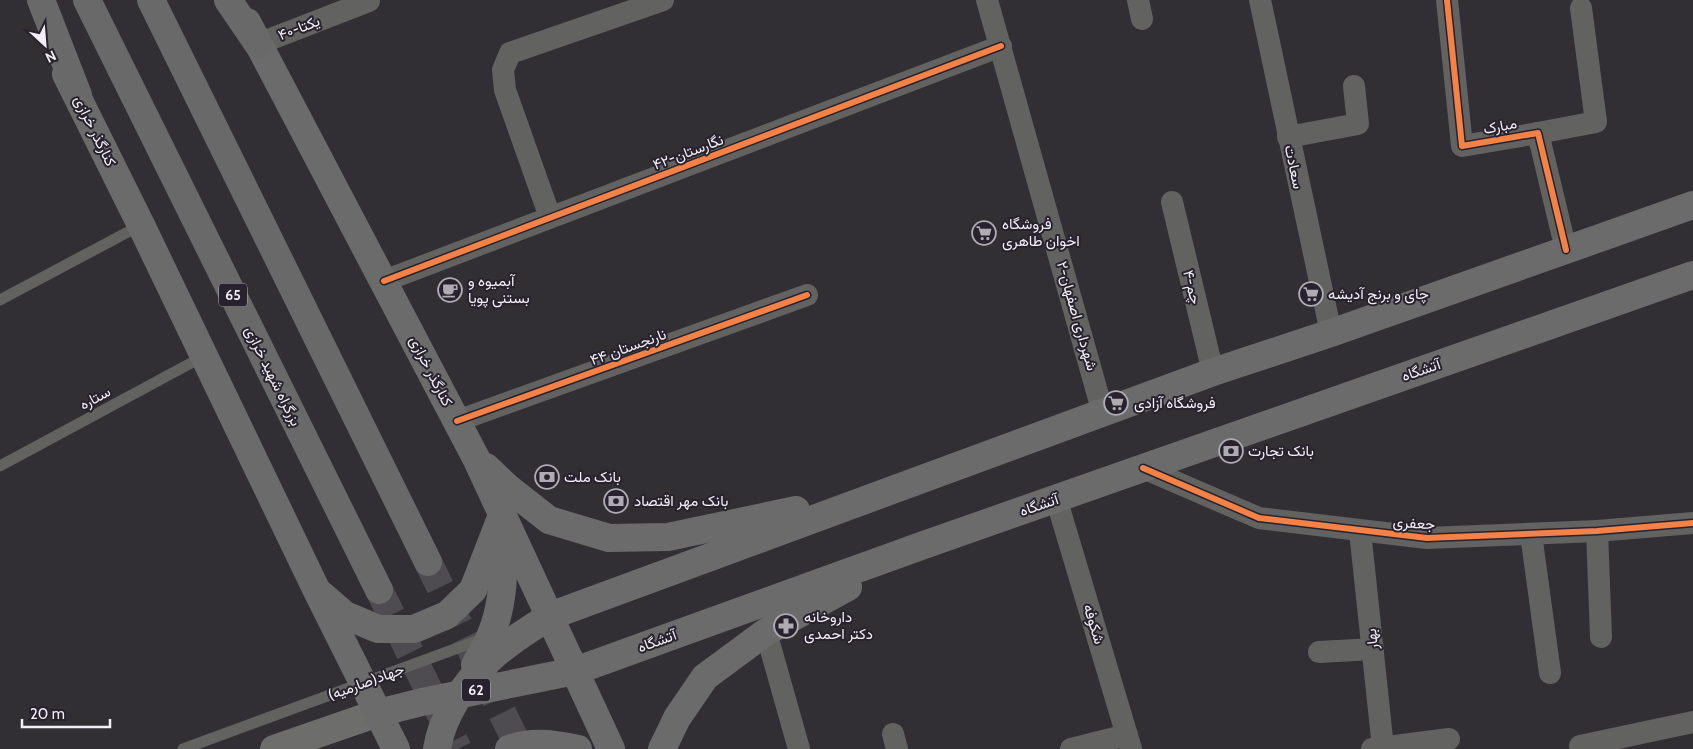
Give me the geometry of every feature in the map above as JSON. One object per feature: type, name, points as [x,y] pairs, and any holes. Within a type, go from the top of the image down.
[{"type":"highway","points":[[41,0],[78,95]]},
{"type":"highway","name":"بزرگراه شهید خرازی","points":[[87,0],[379,590]]},
{"type":"highway","points":[[151,0],[428,562]]},
{"type":"highway","points":[[228,0],[258,44]]},
{"type":"main road","name":"کنارگذر خرازی","points":[[26,0],[78,95],[317,591],[396,749]]},
{"type":"main road","name":"کنارگذر خرازی","points":[[237,0],[258,44],[477,460],[611,749]]},
{"type":"main road","name":"62","points":[[437,749],[440,732],[459,694],[488,661],[550,616],[1213,372],[1331,333],[1693,205]]},
{"type":"main road","name":"آتشگاه","points":[[378,712],[575,671],[1056,498],[1693,275]]},
{"type":"main road","points":[[477,460],[507,487],[549,520],[609,538],[668,537],[888,492]]},
{"type":"main road","points":[[317,591],[345,615],[378,629],[414,629],[447,615],[473,590],[502,514]]},
{"type":"main road","points":[[459,694],[490,636],[499,606],[504,577],[502,514]]},
{"type":"main road","points":[[662,749],[677,718],[705,677],[766,632],[921,546]]},
{"type":"main road","points":[[274,749],[378,712]]},
{"type":"main road","points":[[509,749],[518,745],[547,743],[578,749]]},
{"type":"street","points":[[550,217],[505,90],[503,70],[510,53],[663,0]]},
{"type":"street","name":"۲-شهرداری اصفهان","points":[[987,0],[1104,413]]},
{"type":"street","name":"سعادت","points":[[1260,0],[1331,333]]},
{"type":"street","name":"مبارک","points":[[1447,0],[1462,146],[1538,133],[1566,250]]},
{"type":"street","name":"۴۰-یکتا","points":[[258,44],[369,1]]},
{"type":"street","points":[[1538,133],[1596,122],[1580,8]]},
{"type":"street","name":"۴۲-نگارستان","points":[[384,281],[1001,46]]},
{"type":"street","points":[[1288,137],[1358,124],[1354,86]]},
{"type":"street","name":"۴-چم","points":[[1172,202],[1213,372]]},
{"type":"street","name":"۴۴ نارنجستان","points":[[457,421],[807,295]]},
{"type":"street","name":"جعفری","points":[[1144,468],[1259,518],[1427,538],[1598,531],[1693,523]]},
{"type":"street","name":"شکوفه","points":[[1056,498],[1129,742]]},
{"type":"street","name":"بهار","points":[[1360,531],[1373,649],[1377,748],[1449,739]]},
{"type":"street","points":[[1598,531],[1601,637]]},
{"type":"street","points":[[1530,534],[1550,673]]},
{"type":"street","points":[[766,632],[799,749]]},
{"type":"street","points":[[1319,652],[1373,649]]},
{"type":"street","points":[[1580,746],[1693,722]]},
{"type":"street","points":[[1071,749],[1129,742]]},
{"type":"lane","points":[[0,300],[141,225]]},
{"type":"lane","name":"ستاره","points":[[0,466],[204,356]]},
{"type":"lane","name":"جهاد(صارمیه)","points":[[183,749],[490,636],[550,616]]},
{"type":"tunnel","points":[[428,562],[520,749]]},
{"type":"tunnel","points":[[379,590],[458,749]]},
{"type":"cycle path","points":[[1447,0],[1462,146],[1538,133],[1566,250]]},
{"type":"cycle path","points":[[384,281],[1001,46]]},
{"type":"cycle path","points":[[457,421],[807,295]]},
{"type":"cycle path","points":[[1143,468],[1259,518],[1427,538],[1597,531],[1693,523]]},
{"type":"place","name":"فروشگاه اخوان طاهری","points":[[984,233]]},
{"type":"place","name":"آبمیوه و بستنی پویا","points":[[450,290]]},
{"type":"place","name":"چای و برنج آدیشه","points":[[1311,294]]},
{"type":"place","name":"فروشگاه آزادی","points":[[1116,403]]},
{"type":"place","name":"بانک تجارت","points":[[1231,451]]},
{"type":"place","name":"بانک ملت","points":[[547,477]]},
{"type":"place","name":"بانک مهر اقتصاد","points":[[616,501]]},
{"type":"place","name":"داروخانه دکتر احمدی","points":[[786,626]]}]
